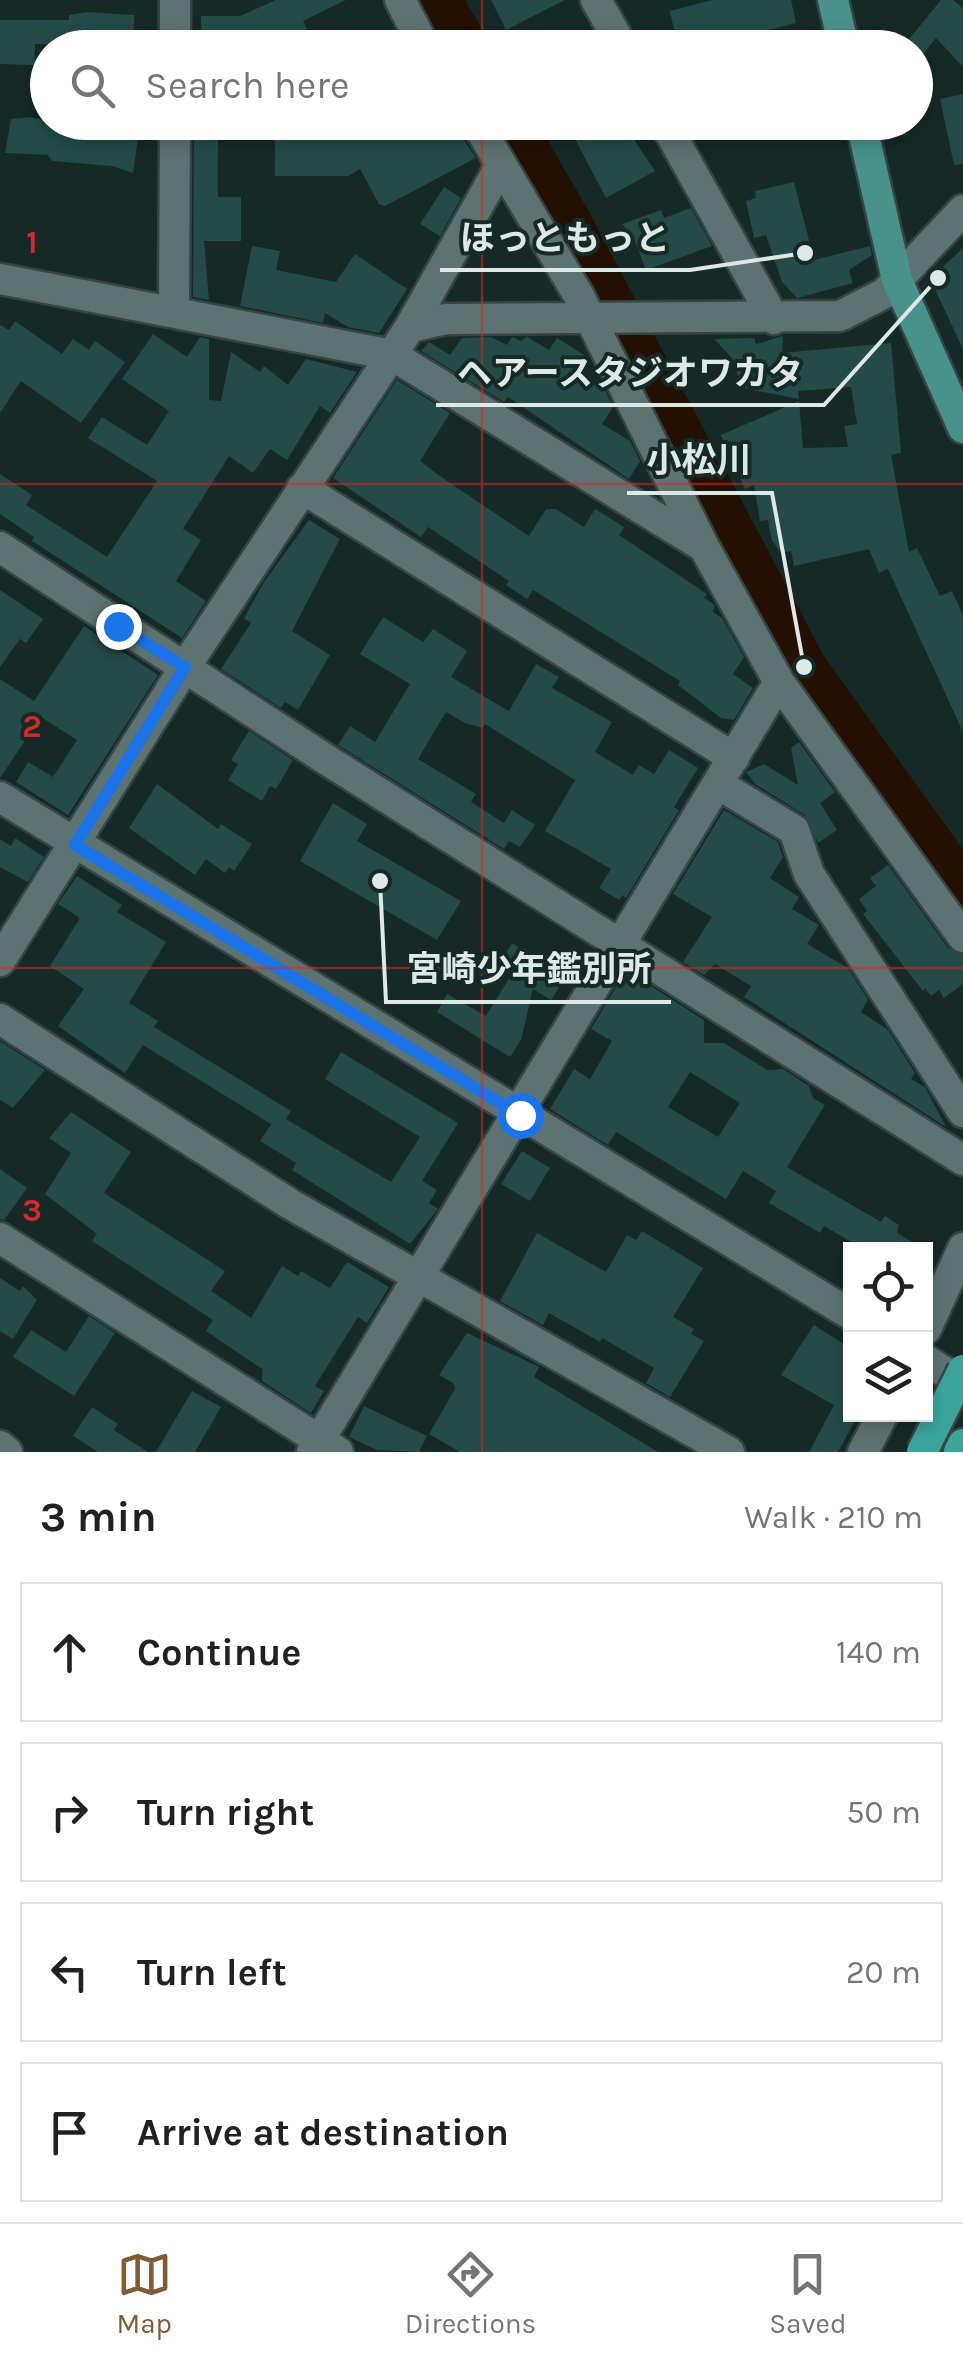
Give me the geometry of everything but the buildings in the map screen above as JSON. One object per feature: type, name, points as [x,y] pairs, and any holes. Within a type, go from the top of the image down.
[{"type":"highway","points":[[922,1452],[963,1370]]},
{"type":"highway","points":[[959,1452],[963,1444]]},
{"type":"main road","points":[[833,0],[840,30]]},
{"type":"main road","points":[[865,140],[898,280],[963,428]]},
{"type":"street","points":[[175,0],[175,30]]},
{"type":"street","points":[[400,0],[416,30]]},
{"type":"street","points":[[596,0],[613,30]]},
{"type":"street","points":[[174,312],[175,140]]},
{"type":"street","points":[[486,140],[580,296],[704,547],[779,682],[963,937]]},
{"type":"street","points":[[674,140],[774,318]]},
{"type":"street","points":[[0,961],[185,667],[410,327],[501,165]]},
{"type":"street","points":[[410,327],[446,320],[840,316],[885,293],[963,210]]},
{"type":"street","points":[[0,279],[392,355],[704,547]]},
{"type":"street","points":[[302,488],[726,771],[794,830],[809,874],[963,1112]]},
{"type":"street","points":[[0,547],[963,1160]]},
{"type":"street","points":[[0,1238],[323,1448],[418,1278],[779,682]]},
{"type":"street","points":[[0,798],[843,1310]]},
{"type":"street","points":[[0,1018],[290,1204],[730,1452]]},
{"type":"street","points":[[933,1314],[963,1248]]},
{"type":"street","points":[[933,1365],[963,1384]]},
{"type":"street","points":[[864,1452],[879,1422]]},
{"type":"street","points":[[0,1446],[7,1452]]},
{"type":"waterway","points":[[439,0],[456,30]]},
{"type":"waterway","points":[[521,140],[569,222],[804,667],[963,888]]},
{"type":"place","name":"ほっともっと","points":[[805,253]]},
{"type":"place","name":"ヘアースタジオワカタ","points":[[938,278]]},
{"type":"place","name":"小松川","points":[[804,667]]},
{"type":"place","name":"宮崎少年鑑別所","points":[[380,881]]},
{"type":"route","points":[[118,626],[185,667],[75,845],[520,1115]]}]
